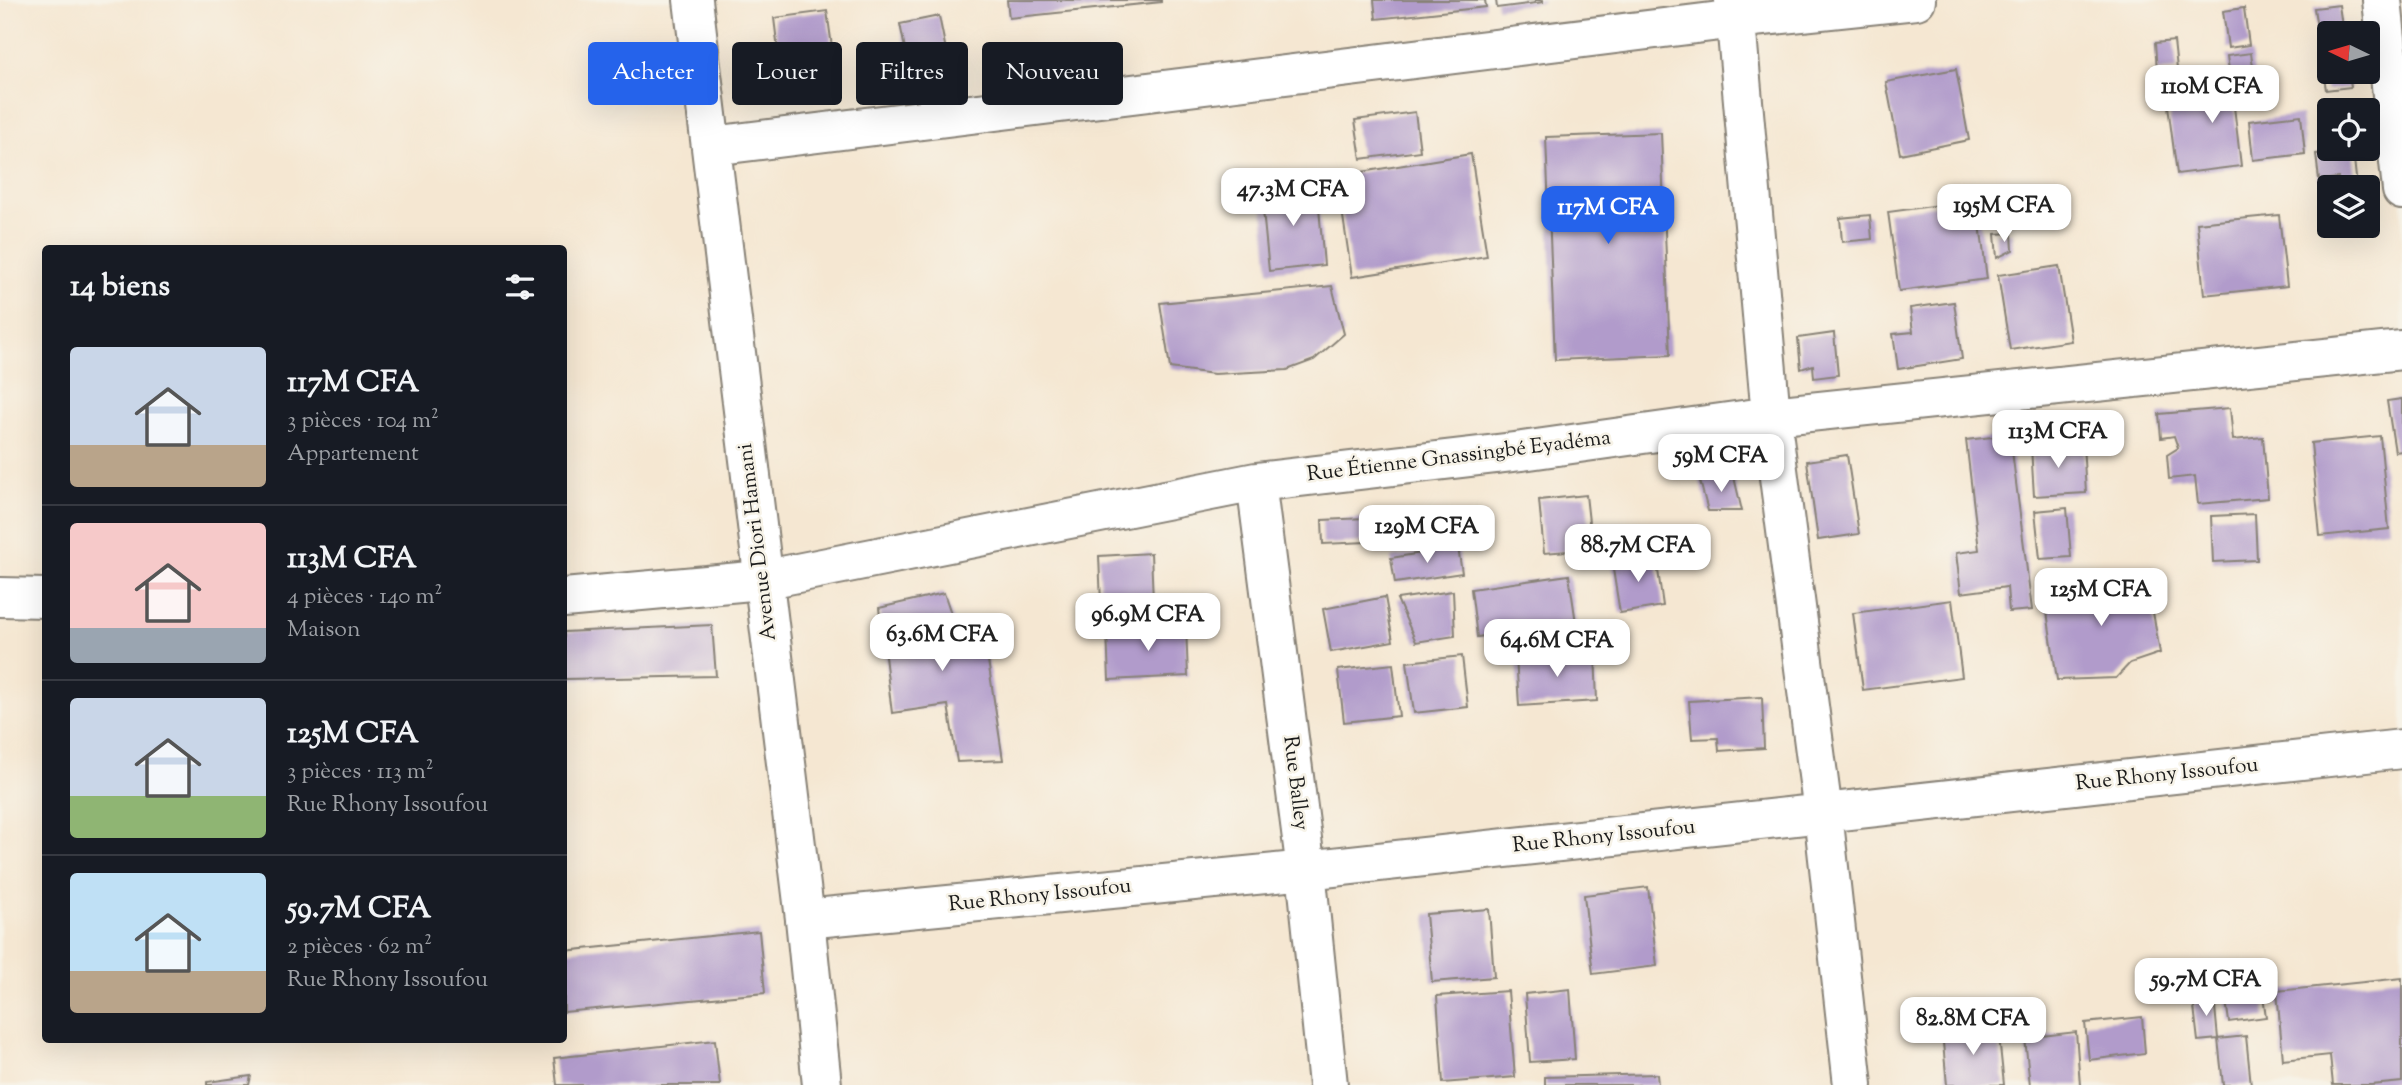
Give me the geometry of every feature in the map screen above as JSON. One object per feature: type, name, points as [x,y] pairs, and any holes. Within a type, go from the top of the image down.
[{"type":"street","name":"Avenue Diori Hamani","points":[[693,0],[805,919],[822,1085]]},
{"type":"street","points":[[712,146],[1735,10],[1916,0]]},
{"type":"street","points":[[2382,0],[2402,190]]},
{"type":"street","points":[[1735,10],[1771,416],[1823,813],[1853,1085]]},
{"type":"street","name":"Rue Étienne Gnassingbé Eyadéma","points":[[567,598],[762,580],[1256,482],[1522,451],[1771,416],[2402,350]]},
{"type":"street","name":"Rue Balley","points":[[1256,482],[1306,870],[1328,1085]]},
{"type":"street","points":[[0,597],[42,598]]},
{"type":"street","name":"Rue Rhony Issoufou","points":[[805,919],[1306,870],[2402,749]]},
{"type":"building","points":[[1007,0],[1161,0],[1161,2],[1009,18]]},
{"type":"building","points":[[1374,0],[1485,0],[1486,7],[1376,19]]},
{"type":"building","points":[[1496,0],[1543,0],[1543,2],[1497,8]]},
{"type":"building","points":[[2339,5],[2341,21],[2317,21],[2317,28],[2314,8]]},
{"type":"building","points":[[2244,8],[2249,45],[2228,48],[2223,11]]},
{"type":"building","points":[[827,11],[831,42],[777,42],[774,18]]},
{"type":"building","points":[[939,16],[944,42],[904,42],[900,24]]},
{"type":"building","points":[[2174,41],[2177,69],[2157,71],[2155,43]]},
{"type":"building","points":[[2251,53],[2257,94],[2233,98],[2227,56]]},
{"type":"building","points":[[1956,69],[1969,140],[1900,154],[1886,82]]},
{"type":"building","points":[[2325,84],[2351,84],[2351,87],[2326,90]]},
{"type":"building","points":[[2233,98],[2241,166],[2177,174],[2168,106]]},
{"type":"building","points":[[1415,112],[1420,151],[1361,159],[1355,120]]},
{"type":"building","points":[[2301,115],[2305,154],[2253,160],[2249,121]]},
{"type":"building","points":[[1661,133],[1670,355],[1555,360],[1546,137]]},
{"type":"building","points":[[1471,154],[1487,256],[1352,277],[1337,176]]},
{"type":"building","points":[[2316,154],[2317,161],[2354,161],[2356,175],[2318,175]]},
{"type":"building","points":[[1317,185],[1324,265],[1269,271],[1261,190]]},
{"type":"building","points":[[2028,192],[2029,218],[1999,220],[1997,194]]},
{"type":"building","points":[[1977,200],[1987,279],[1899,291],[1888,212]]},
{"type":"building","points":[[1870,215],[1872,239],[1842,242],[1840,218]]},
{"type":"building","points":[[2279,215],[2287,286],[2204,295],[2197,223]]},
{"type":"building","points":[[2012,233],[2013,250],[1997,258],[1995,234]]},
{"type":"building","points":[[2059,266],[2071,341],[2010,350],[1998,275]]},
{"type":"building","points":[[1332,286],[1344,334],[1314,360],[1287,370],[1214,374],[1170,368],[1160,303]]},
{"type":"building","points":[[1954,302],[1962,359],[1898,369],[1893,334],[1913,332],[1910,308]]},
{"type":"building","points":[[1834,333],[1838,375],[1814,378],[1813,365],[1801,369],[1798,338]]},
{"type":"building","points":[[2402,399],[2402,451],[2395,452],[2387,401]]},
{"type":"building","points":[[2230,408],[2233,440],[2263,437],[2268,498],[2198,504],[2195,476],[2169,479],[2167,455],[2178,448],[2174,436],[2161,438],[2159,414]]},
{"type":"building","points":[[2010,435],[2032,610],[2009,612],[2007,587],[1961,593],[1956,553],[1979,550],[1966,440]]},
{"type":"building","points":[[2380,436],[2389,529],[2320,536],[2311,443]]},
{"type":"building","points":[[2083,444],[2086,493],[2034,496],[2031,447]]},
{"type":"building","points":[[1847,455],[1859,534],[1818,540],[1807,461]]},
{"type":"building","points":[[1733,473],[1742,511],[1708,511],[1700,481]]},
{"type":"building","points":[[1586,495],[1592,549],[1544,553],[1539,500]]},
{"type":"building","points":[[2067,508],[2071,557],[2040,559],[2035,511]]},
{"type":"building","points":[[2255,514],[2257,560],[2213,562],[2211,516]]},
{"type":"building","points":[[1366,518],[1367,542],[1323,544],[1322,520]]},
{"type":"building","points":[[1458,547],[1462,573],[1395,583],[1391,558]]},
{"type":"building","points":[[1151,553],[1153,601],[1101,603],[1099,556]]},
{"type":"building","points":[[1656,556],[1663,606],[1620,613],[1612,563]]},
{"type":"building","points":[[1569,575],[1576,623],[1477,637],[1471,589]]},
{"type":"building","points":[[2147,577],[2160,653],[2130,663],[2116,678],[2057,680],[2044,591]]},
{"type":"building","points":[[1453,591],[1455,636],[1416,642],[1397,599]]},
{"type":"building","points":[[944,593],[956,628],[983,627],[1003,760],[957,762],[948,705],[892,713],[879,608]]},
{"type":"building","points":[[1385,597],[1393,641],[1331,652],[1323,609]]},
{"type":"building","points":[[1952,600],[1962,677],[1863,690],[1853,613]]},
{"type":"building","points":[[712,625],[716,676],[567,679],[567,632]]},
{"type":"building","points":[[1186,626],[1188,676],[1109,680],[1107,630]]},
{"type":"building","points":[[1595,652],[1597,701],[1519,706],[1516,656]]},
{"type":"building","points":[[1462,656],[1468,707],[1414,713],[1407,662]]},
{"type":"building","points":[[1393,664],[1399,716],[1344,722],[1338,670]]},
{"type":"building","points":[[1762,697],[1764,748],[1719,751],[1718,738],[1692,739],[1689,701]]},
{"type":"building","points":[[1648,887],[1657,966],[1593,974],[1584,895]]},
{"type":"building","points":[[1489,909],[1494,977],[1432,982],[1426,914]]},
{"type":"building","points":[[759,931],[765,993],[567,1012],[567,951]]},
{"type":"building","points":[[2402,978],[2402,1082],[2333,1085],[2330,1055],[2283,1060],[2277,991]]},
{"type":"building","points":[[2262,988],[2266,1017],[2229,1022],[2225,993]]},
{"type":"building","points":[[1570,989],[1575,1059],[1530,1062],[1525,994]]},
{"type":"building","points":[[1508,991],[1515,1077],[1443,1083],[1437,996]]},
{"type":"building","points":[[2214,996],[2218,1039],[2198,1041],[2193,998]]},
{"type":"building","points":[[2142,1017],[2145,1053],[2089,1060],[2085,1023]]},
{"type":"building","points":[[1998,1027],[2004,1085],[1947,1085],[1942,1032]]},
{"type":"building","points":[[2076,1032],[2080,1085],[2030,1085],[2025,1038]]},
{"type":"building","points":[[2246,1036],[2251,1085],[2223,1085],[2218,1039]]},
{"type":"building","points":[[715,1040],[720,1085],[557,1085],[554,1058]]},
{"type":"building","points":[[1657,1074],[1658,1085],[1545,1085],[1545,1077]]},
{"type":"building","points":[[251,1076],[249,1085],[207,1085],[207,1082]]}]
